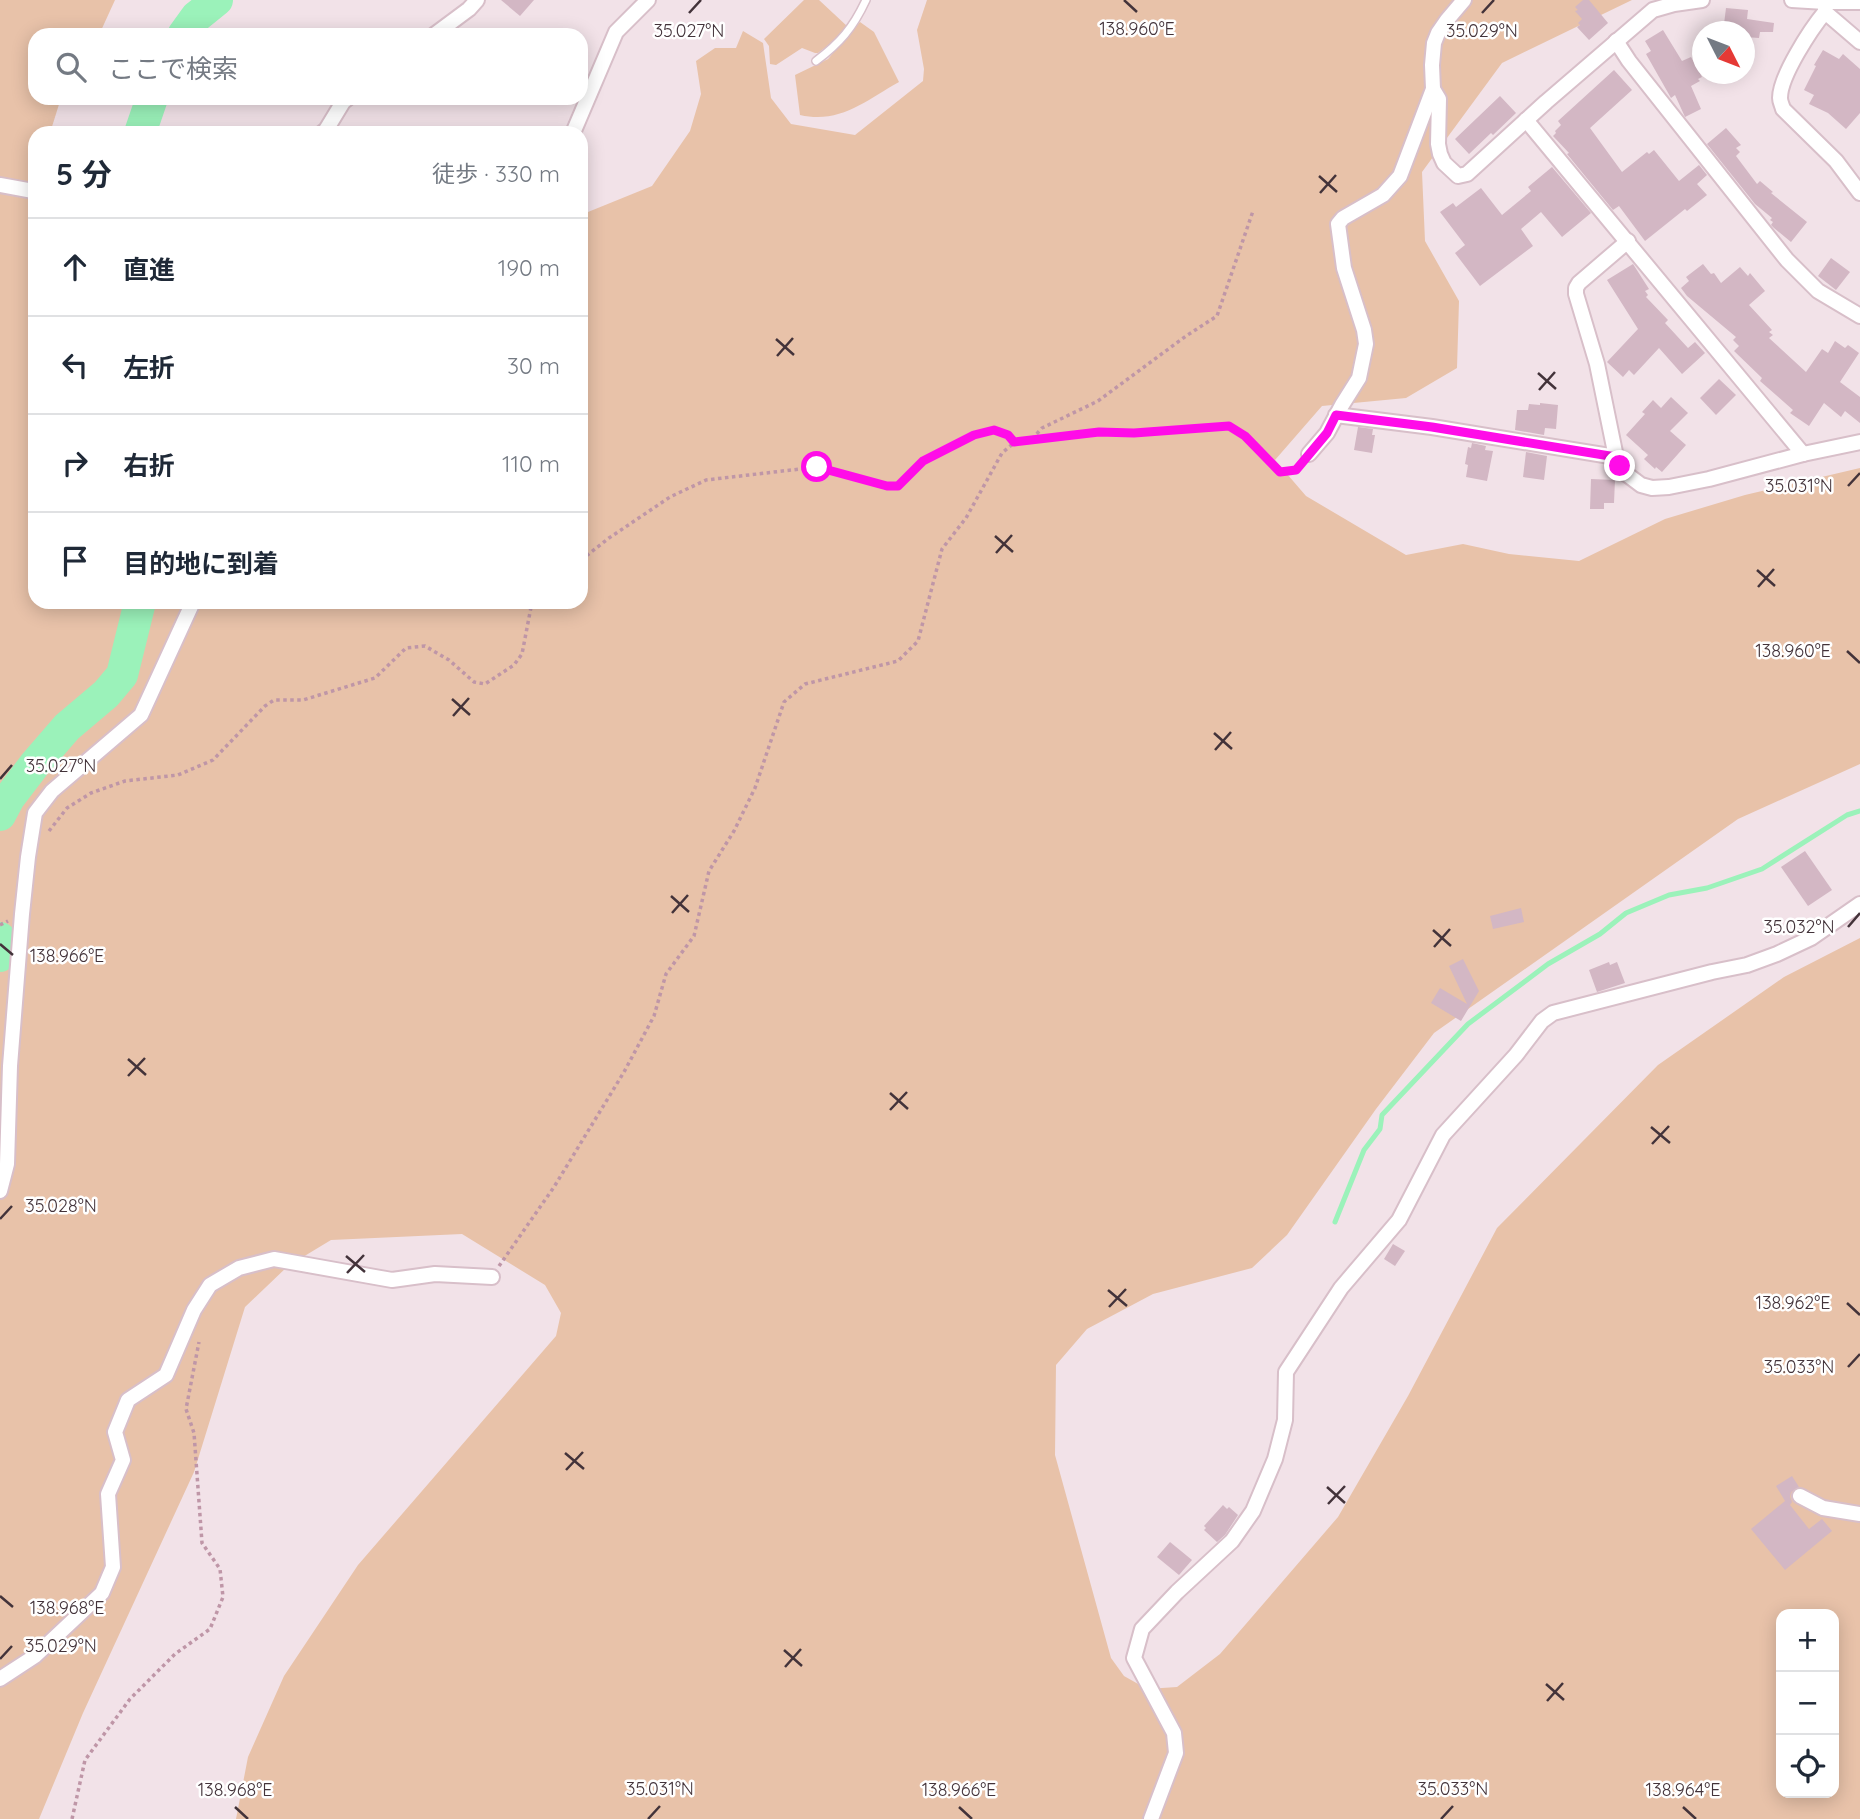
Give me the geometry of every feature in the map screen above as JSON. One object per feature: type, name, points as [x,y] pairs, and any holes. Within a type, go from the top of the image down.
[{"type":"street","points":[[443,28],[477,0]]},
{"type":"street","points":[[588,98],[616,32],[648,0]]},
{"type":"street","points":[[1309,454],[1327,433],[1359,378],[1366,344],[1344,268],[1338,224],[1343,218],[1383,195],[1405,168],[1433,89],[1434,43],[1447,20],[1465,0]]},
{"type":"street","points":[[1433,89],[1439,99],[1440,154],[1444,163],[1458,176],[1467,174],[1653,10],[1702,0]]},
{"type":"street","points":[[1792,0],[1825,7],[1860,2]]},
{"type":"street","points":[[1825,7],[1860,42]]},
{"type":"street","points":[[1825,7],[1795,59],[1782,87],[1780,100],[1783,108],[1836,161],[1860,193]]},
{"type":"street","points":[[1616,41],[1787,260],[1818,291],[1860,316]]},
{"type":"street","points":[[329,126],[342,105]]},
{"type":"street","points":[[576,126],[585,105]]},
{"type":"street","points":[[1526,120],[1803,454]]},
{"type":"street","points":[[0,184],[28,190]]},
{"type":"street","points":[[1628,241],[1576,288],[1604,393],[1616,457],[1625,473],[1641,485],[1652,488],[1669,487],[1709,480],[1803,454],[1860,442]]},
{"type":"street","points":[[1336,415],[1432,427],[1616,457]]},
{"type":"street","points":[[0,1191],[8,1164],[10,1066],[28,858],[35,813],[52,791],[141,715],[190,609]]},
{"type":"street","points":[[1151,1819],[1176,1754],[1174,1733],[1134,1658],[1142,1629],[1232,1541],[1253,1511],[1275,1459],[1285,1420],[1286,1372],[1341,1288],[1399,1220],[1443,1135],[1516,1055],[1542,1021],[1553,1013],[1747,965],[1811,938],[1860,904]]},
{"type":"street","points":[[0,1679],[35,1656],[102,1593],[113,1567],[108,1494],[123,1460],[115,1432],[128,1400],[166,1375],[194,1310],[210,1285],[239,1268],[274,1259],[392,1280],[435,1274],[492,1277]]},
{"type":"street","points":[[1800,1496],[1823,1508],[1860,1514]]},
{"type":"lane","points":[[816,61],[850,30],[866,0]]},
{"type":"path","points":[[1032,439],[1042,428],[1098,401],[1217,316],[1253,211]]},
{"type":"path","points":[[492,1277],[554,1187],[624,1072],[654,1016],[666,974],[694,936],[709,871],[734,831],[755,788],[783,702],[805,684],[898,661],[918,642],[942,549],[966,518],[1002,453],[1014,442],[1032,439],[1099,432],[1134,433],[1229,426],[1245,436],[1280,472],[1296,470],[1309,454]]},
{"type":"path","points":[[588,554],[670,497],[706,480],[817,467],[887,486],[898,486],[923,461],[974,435],[994,430],[1008,435],[1014,442]]},
{"type":"path","points":[[28,858],[67,808],[91,793],[125,781],[178,775],[213,760],[274,700],[303,700],[375,678],[406,648],[425,646],[450,660],[474,682],[485,684],[514,665],[522,654],[531,609]]},
{"type":"path","points":[[72,1819],[85,1760],[130,1699],[175,1654],[210,1629],[223,1597],[220,1569],[202,1543],[194,1433],[186,1409],[200,1334]]},
{"type":"shaded area","points":[[0,0],[115,0],[102,28],[28,28],[28,105],[59,105],[52,126],[28,126],[28,609],[588,609],[588,212],[652,186],[690,131],[701,94],[696,61],[715,48],[736,48],[743,31],[763,43],[771,98],[791,124],[855,135],[923,81],[924,69],[917,30],[927,0],[1632,0],[1502,63],[1422,172],[1425,241],[1459,301],[1457,368],[1406,398],[1322,406],[1275,460],[1306,496],[1406,555],[1463,544],[1509,554],[1579,561],[1665,519],[1745,495],[1860,468],[1860,764],[1738,819],[1434,1033],[1376,1109],[1287,1235],[1252,1268],[1153,1294],[1087,1329],[1056,1365],[1055,1455],[1111,1658],[1124,1676],[1147,1689],[1177,1687],[1220,1654],[1338,1517],[1408,1396],[1497,1228],[1658,1065],[1784,977],[1860,938],[1860,1819],[236,1819],[248,1757],[284,1676],[358,1565],[556,1336],[561,1313],[545,1285],[462,1234],[331,1240],[288,1266],[245,1307],[194,1472],[83,1713],[39,1819],[0,1819]]},
{"type":"shaded area","points":[[804,0],[819,0],[848,27],[818,53],[802,48],[776,65],[770,64],[769,46],[764,39]]},
{"type":"shaded area","points":[[860,22],[874,32],[899,82],[840,114],[814,117],[800,115],[795,75],[828,59]]},
{"type":"building","points":[[501,0],[534,0],[520,16]]},
{"type":"building","points":[[1583,0],[1589,0],[1608,23],[1589,40],[1577,27],[1582,19],[1575,7]]},
{"type":"building","points":[[1726,8],[1748,10],[1747,19],[1774,23],[1773,32],[1760,32],[1759,38],[1755,38],[1755,21],[1724,21]]},
{"type":"building","points":[[1663,30],[1682,61],[1691,57],[1692,84],[1695,84],[1691,86],[1701,109],[1685,117],[1675,95],[1671,98],[1646,54],[1651,51],[1645,41]]},
{"type":"building","points":[[1823,50],[1839,59],[1843,54],[1860,69],[1860,113],[1846,129],[1828,113],[1809,104],[1814,95],[1804,90]]},
{"type":"building","points":[[1614,70],[1632,90],[1590,128],[1622,172],[1647,152],[1649,154],[1654,150],[1679,181],[1699,165],[1707,175],[1697,184],[1707,195],[1645,241],[1619,206],[1613,210],[1553,136],[1561,125],[1558,121]]},
{"type":"building","points":[[1500,96],[1516,113],[1469,154],[1455,139]]},
{"type":"building","points":[[1726,128],[1741,145],[1736,148],[1740,152],[1736,156],[1757,184],[1760,181],[1807,222],[1791,242],[1771,225],[1772,218],[1755,204],[1707,144]]},
{"type":"building","points":[[1552,167],[1591,213],[1562,237],[1541,212],[1521,229],[1533,246],[1480,286],[1455,253],[1465,245],[1440,212],[1453,203],[1456,207],[1481,188],[1502,215],[1531,191],[1528,187]]},
{"type":"building","points":[[1831,258],[1850,272],[1836,290],[1818,276]]},
{"type":"building","points":[[1633,264],[1649,289],[1645,291],[1648,295],[1646,297],[1668,320],[1665,323],[1688,348],[1695,342],[1705,353],[1682,374],[1659,348],[1634,375],[1629,370],[1623,377],[1607,362],[1638,329],[1607,280]]},
{"type":"building","points":[[1703,264],[1721,283],[1740,267],[1748,276],[1750,273],[1765,291],[1749,305],[1772,330],[1769,332],[1773,335],[1769,338],[1806,372],[1822,349],[1828,353],[1835,341],[1845,348],[1848,345],[1859,353],[1840,382],[1860,397],[1860,423],[1845,411],[1841,417],[1824,403],[1809,426],[1790,413],[1793,410],[1760,381],[1762,378],[1734,351],[1739,346],[1733,340],[1736,337],[1681,288],[1689,281],[1686,277]]},
{"type":"building","points":[[1719,379],[1736,395],[1716,415],[1700,398]]},
{"type":"building","points":[[1671,397],[1688,413],[1670,431],[1686,445],[1662,472],[1644,459],[1648,455],[1626,435],[1645,414],[1642,412],[1653,400],[1661,408]]},
{"type":"building","points":[[1529,404],[1558,405],[1556,429],[1545,428],[1544,435],[1515,430],[1517,410],[1528,410]]},
{"type":"building","points":[[1358,427],[1373,429],[1372,435],[1375,435],[1372,453],[1354,450]]},
{"type":"building","points":[[1472,443],[1486,446],[1485,450],[1493,451],[1487,481],[1466,477],[1468,447],[1471,448]]},
{"type":"building","points":[[1526,452],[1547,456],[1544,480],[1523,477]]},
{"type":"building","points":[[1591,479],[1615,480],[1614,503],[1604,503],[1604,509],[1590,509]]},
{"type":"building","points":[[1805,851],[1832,890],[1808,906],[1781,867]]},
{"type":"building","points":[[1521,908],[1524,922],[1493,929],[1490,916]]},
{"type":"building","points":[[1463,959],[1479,991],[1461,1021],[1431,1003],[1440,988],[1467,1004],[1449,966]]},
{"type":"building","points":[[1609,962],[1610,965],[1617,962],[1625,983],[1597,992],[1589,970]]},
{"type":"building","points":[[1393,1244],[1405,1251],[1395,1266],[1384,1259]]},
{"type":"building","points":[[1792,1476],[1799,1487],[1791,1492],[1790,1505],[1809,1529],[1822,1519],[1832,1531],[1785,1570],[1751,1529],[1785,1501],[1776,1486]]},
{"type":"building","points":[[1223,1505],[1238,1515],[1217,1542],[1204,1530],[1204,1526]]},
{"type":"building","points":[[1170,1542],[1192,1560],[1179,1575],[1157,1557]]},
{"type":"waterway","points":[[188,28],[196,17],[217,0]]},
{"type":"waterway","points":[[142,126],[150,105]]},
{"type":"waterway","points":[[0,815],[9,798],[67,727],[106,694],[122,675],[138,609]]},
{"type":"waterway","points":[[1335,1222],[1364,1150],[1380,1129],[1382,1115],[1468,1024],[1548,964],[1600,934],[1626,913],[1669,895],[1707,888],[1762,869],[1847,815],[1860,811]]},
{"type":"waterway","points":[[0,938],[0,956]]},
{"type":"route","points":[[817,467],[887,486],[898,486],[923,461],[974,435],[994,430],[1008,435],[1014,442],[1099,432],[1134,433],[1229,426],[1245,436],[1280,472],[1296,470],[1327,433],[1336,415],[1432,427],[1616,457],[1620,466]]}]
